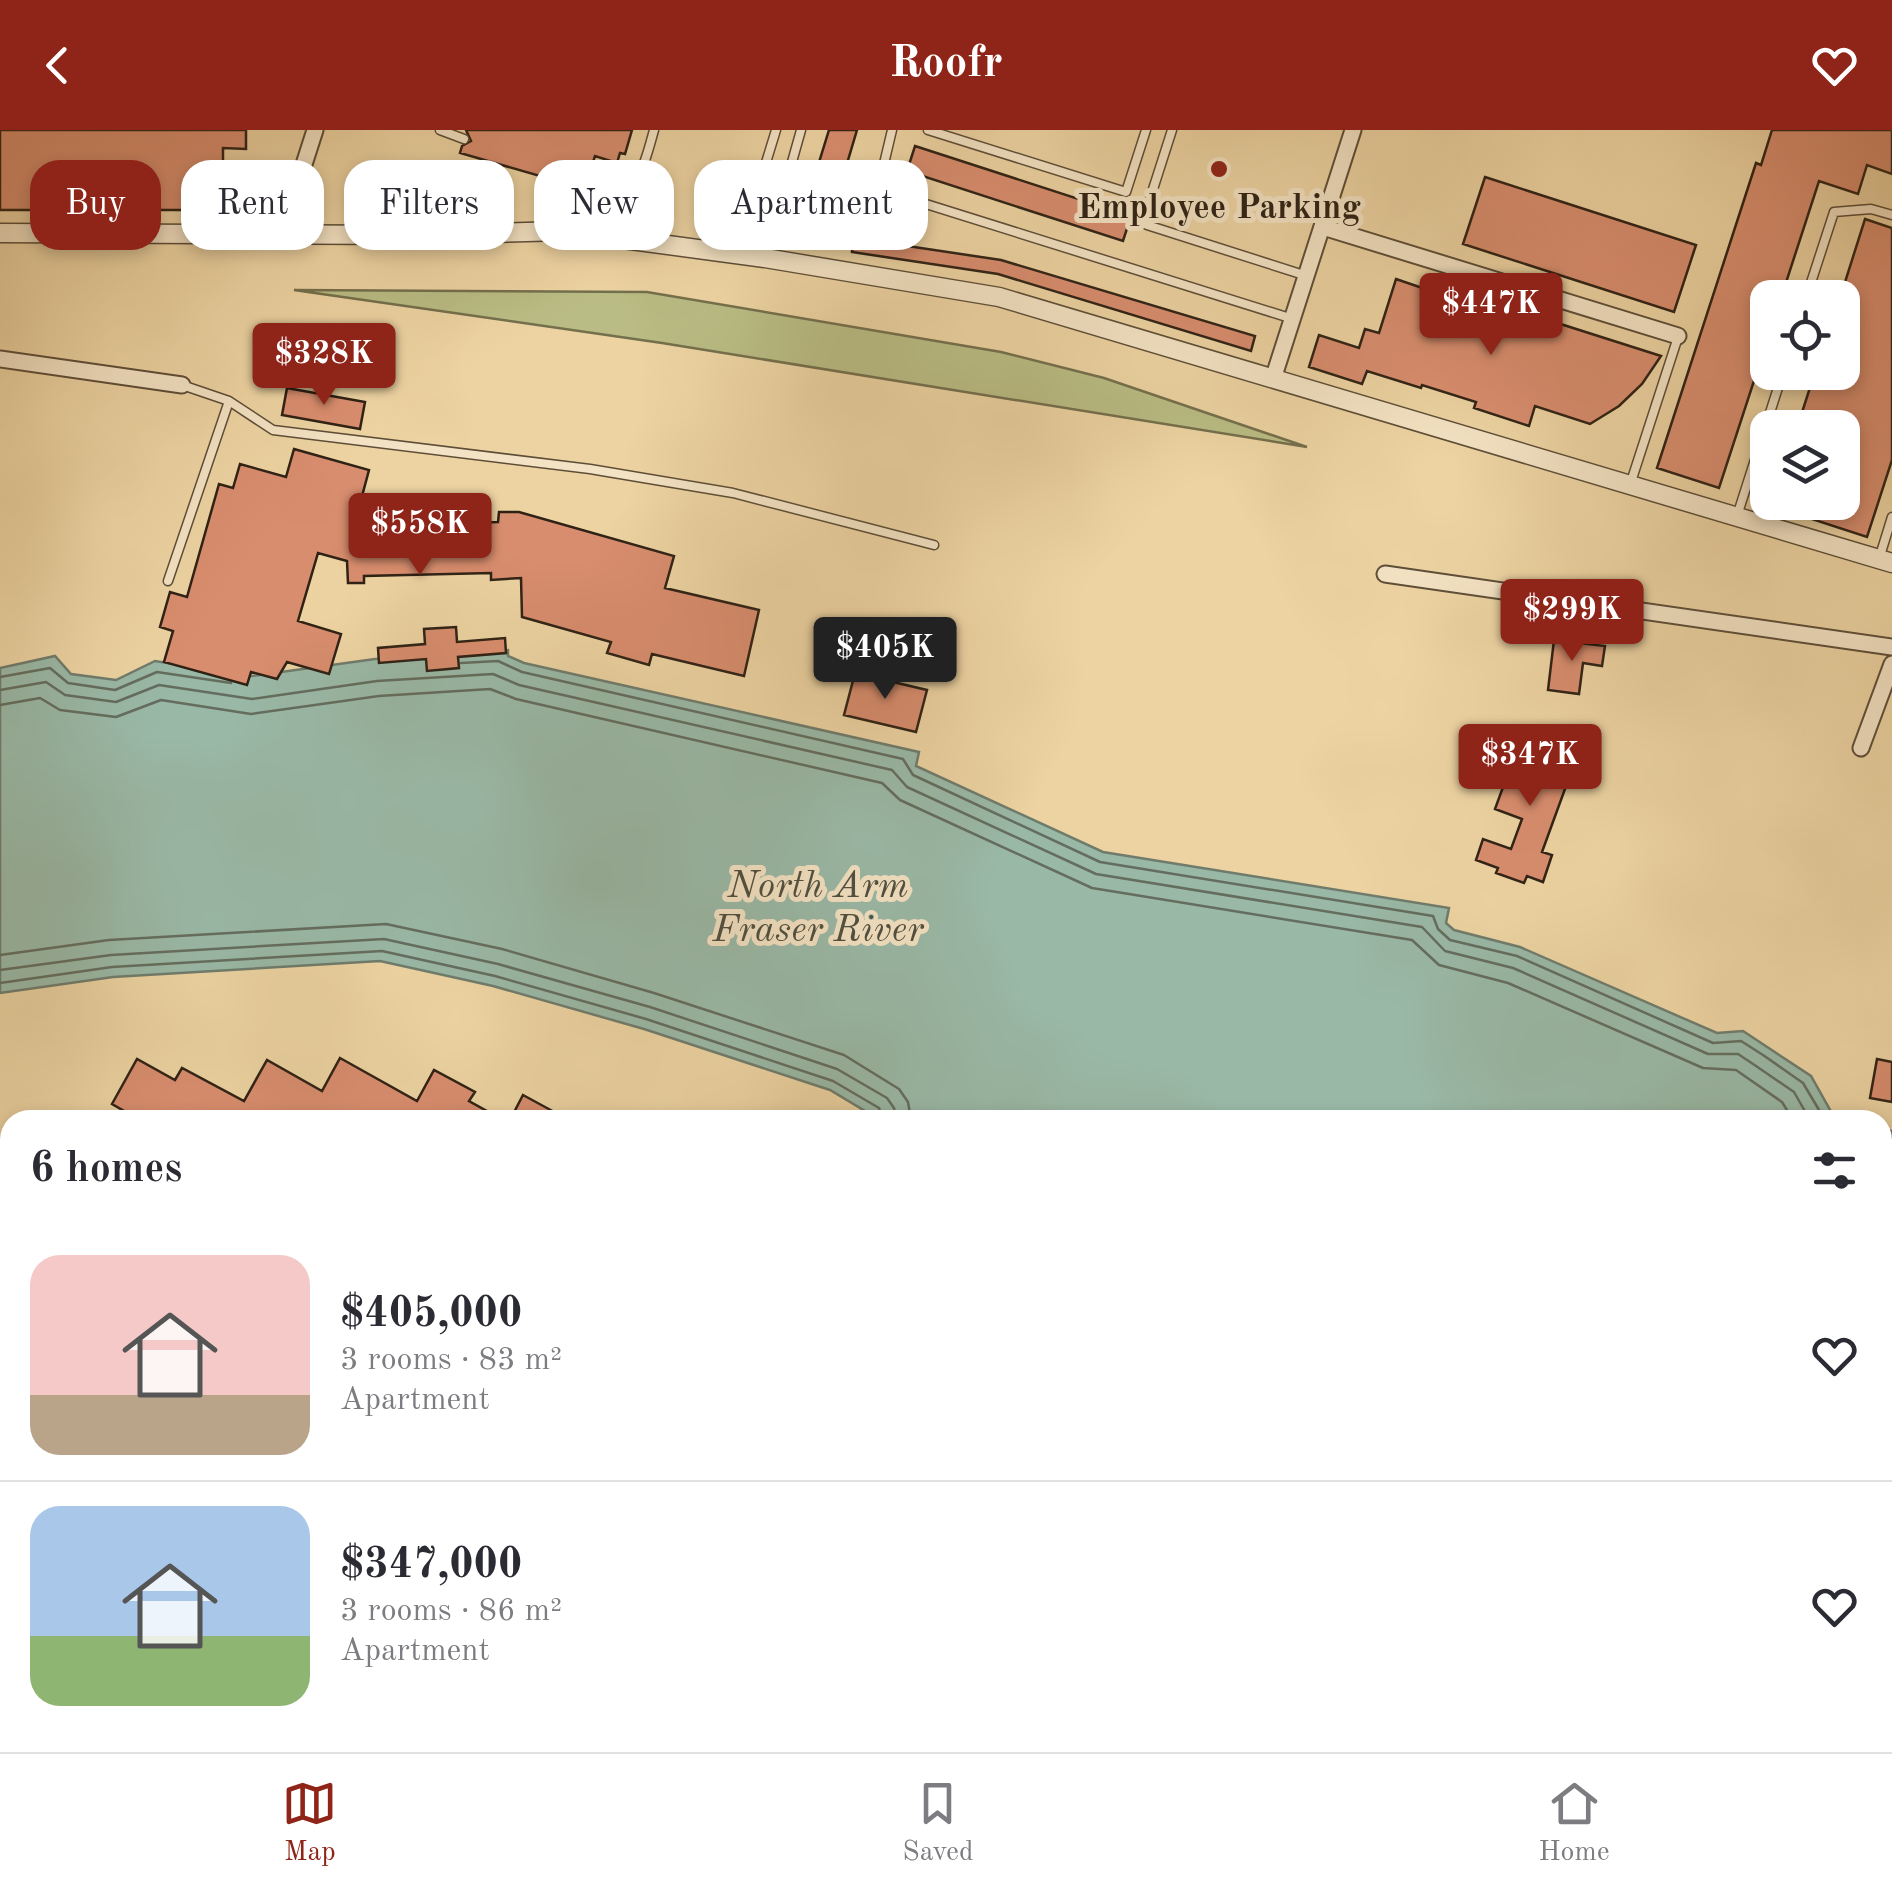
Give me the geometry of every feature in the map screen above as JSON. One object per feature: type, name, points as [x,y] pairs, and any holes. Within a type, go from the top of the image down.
[{"type":"street","points":[[305,160],[315,130]]},
{"type":"street","points":[[1273,379],[1354,130]]},
{"type":"street","points":[[1323,227],[1678,336]]},
{"type":"street","points":[[324,234],[563,231],[765,258],[999,298],[1885,561]]},
{"type":"street","points":[[0,232],[181,233]]},
{"type":"street","points":[[0,359],[182,385]]},
{"type":"street","points":[[1385,574],[1892,647]]},
{"type":"street","points":[[1861,748],[1892,664]]},
{"type":"lane","points":[[440,130],[464,139]]},
{"type":"lane","points":[[644,160],[654,130]]},
{"type":"lane","points":[[730,253],[749,218],[776,130]]},
{"type":"lane","points":[[765,258],[801,130]]},
{"type":"lane","points":[[892,130],[878,189],[1294,320]]},
{"type":"lane","points":[[928,130],[1126,192],[1146,130]]},
{"type":"lane","points":[[1172,130],[1146,208],[1147,225],[1307,276]]},
{"type":"lane","points":[[1812,280],[1834,212],[1871,208],[1892,215]]},
{"type":"lane","points":[[1630,485],[1678,336]]},
{"type":"lane","points":[[182,385],[228,401],[273,430],[590,469],[734,493],[934,546]]},
{"type":"lane","points":[[1737,517],[1777,390]]},
{"type":"lane","points":[[168,580],[228,401]]},
{"type":"lane","points":[[1885,561],[1892,517]]},
{"type":"green space","points":[[294,290],[647,292],[1001,352],[1104,378],[1307,447],[662,343]]},
{"type":"water","name":"North Arm Fraser River","points":[[508,650],[508,656],[524,663],[919,752],[916,766],[1103,852],[1449,908],[1446,923],[1454,930],[1520,947],[1717,1033],[1743,1031],[1811,1076],[1830,1110],[863,1110],[830,1090],[644,1029],[493,986],[380,961],[113,977],[0,993],[0,668],[55,656],[71,674],[116,680],[155,661],[252,676],[375,659]]},
{"type":"building","points":[[0,130],[246,130],[246,149],[223,148],[223,160],[181,160],[181,210],[161,210],[161,160],[30,160],[30,210],[0,210]]},
{"type":"building","points":[[466,130],[632,130],[625,154],[620,153],[618,160],[595,156],[594,160],[534,160],[534,174],[514,169],[514,160],[484,160],[460,153],[462,146],[471,141]]},
{"type":"building","points":[[829,130],[857,130],[848,160],[820,160]]},
{"type":"building","points":[[1772,130],[1892,130],[1892,174],[1867,165],[1858,194],[1819,181],[1787,280],[1750,280],[1751,390],[1719,488],[1657,468],[1756,163],[1761,165]]},
{"type":"building","points":[[915,146],[1131,216],[1123,241],[928,178],[928,160],[911,160]]},
{"type":"building","points":[[1485,177],[1696,245],[1674,312],[1463,244]]},
{"type":"building","points":[[1865,219],[1892,228],[1892,460],[1867,537],[1815,520],[1860,520],[1860,410],[1803,410],[1809,390],[1860,390],[1860,280],[1846,280]]},
{"type":"building","points":[[928,249],[1001,260],[1255,336],[1251,351],[998,274],[852,252]]},
{"type":"building","points":[[1396,279],[1504,316],[1507,307],[1661,356],[1642,384],[1619,406],[1590,424],[1535,406],[1529,426],[1474,408],[1476,402],[1422,385],[1421,388],[1367,371],[1362,384],[1309,367],[1319,335],[1359,348],[1365,329],[1379,333]]},
{"type":"building","points":[[287,388],[365,402],[360,429],[282,415]]},
{"type":"building","points":[[294,449],[369,470],[354,526],[498,522],[499,512],[519,512],[674,556],[665,588],[759,610],[744,676],[652,654],[649,665],[607,653],[611,642],[522,617],[521,578],[491,580],[491,573],[364,576],[364,583],[348,583],[347,561],[318,553],[298,621],[341,634],[329,674],[287,662],[277,679],[251,672],[247,685],[164,662],[173,631],[160,627],[170,592],[187,597],[219,484],[233,488],[240,464],[286,477]]},
{"type":"building","points":[[456,627],[457,642],[505,638],[506,653],[458,657],[459,668],[427,671],[426,659],[379,663],[378,648],[425,644],[424,629]]},
{"type":"building","points":[[1554,640],[1605,646],[1602,666],[1583,663],[1579,694],[1548,690]]},
{"type":"building","points":[[855,673],[927,690],[916,732],[844,715]]},
{"type":"building","points":[[1522,735],[1577,756],[1542,852],[1552,855],[1543,882],[1527,876],[1524,883],[1496,873],[1498,868],[1476,860],[1483,839],[1511,849],[1522,819],[1495,809]]},
{"type":"building","points":[[340,1058],[417,1101],[434,1070],[475,1092],[469,1101],[485,1110],[122,1110],[112,1104],[137,1059],[175,1080],[182,1068],[244,1101],[267,1060],[322,1091]]},
{"type":"building","points":[[1877,1059],[1892,1062],[1892,1102],[1870,1098]]},
{"type":"building","points":[[523,1095],[551,1110],[515,1110]]},
{"type":"place","name":"Employee Parking","points":[[1219,169]]}]
